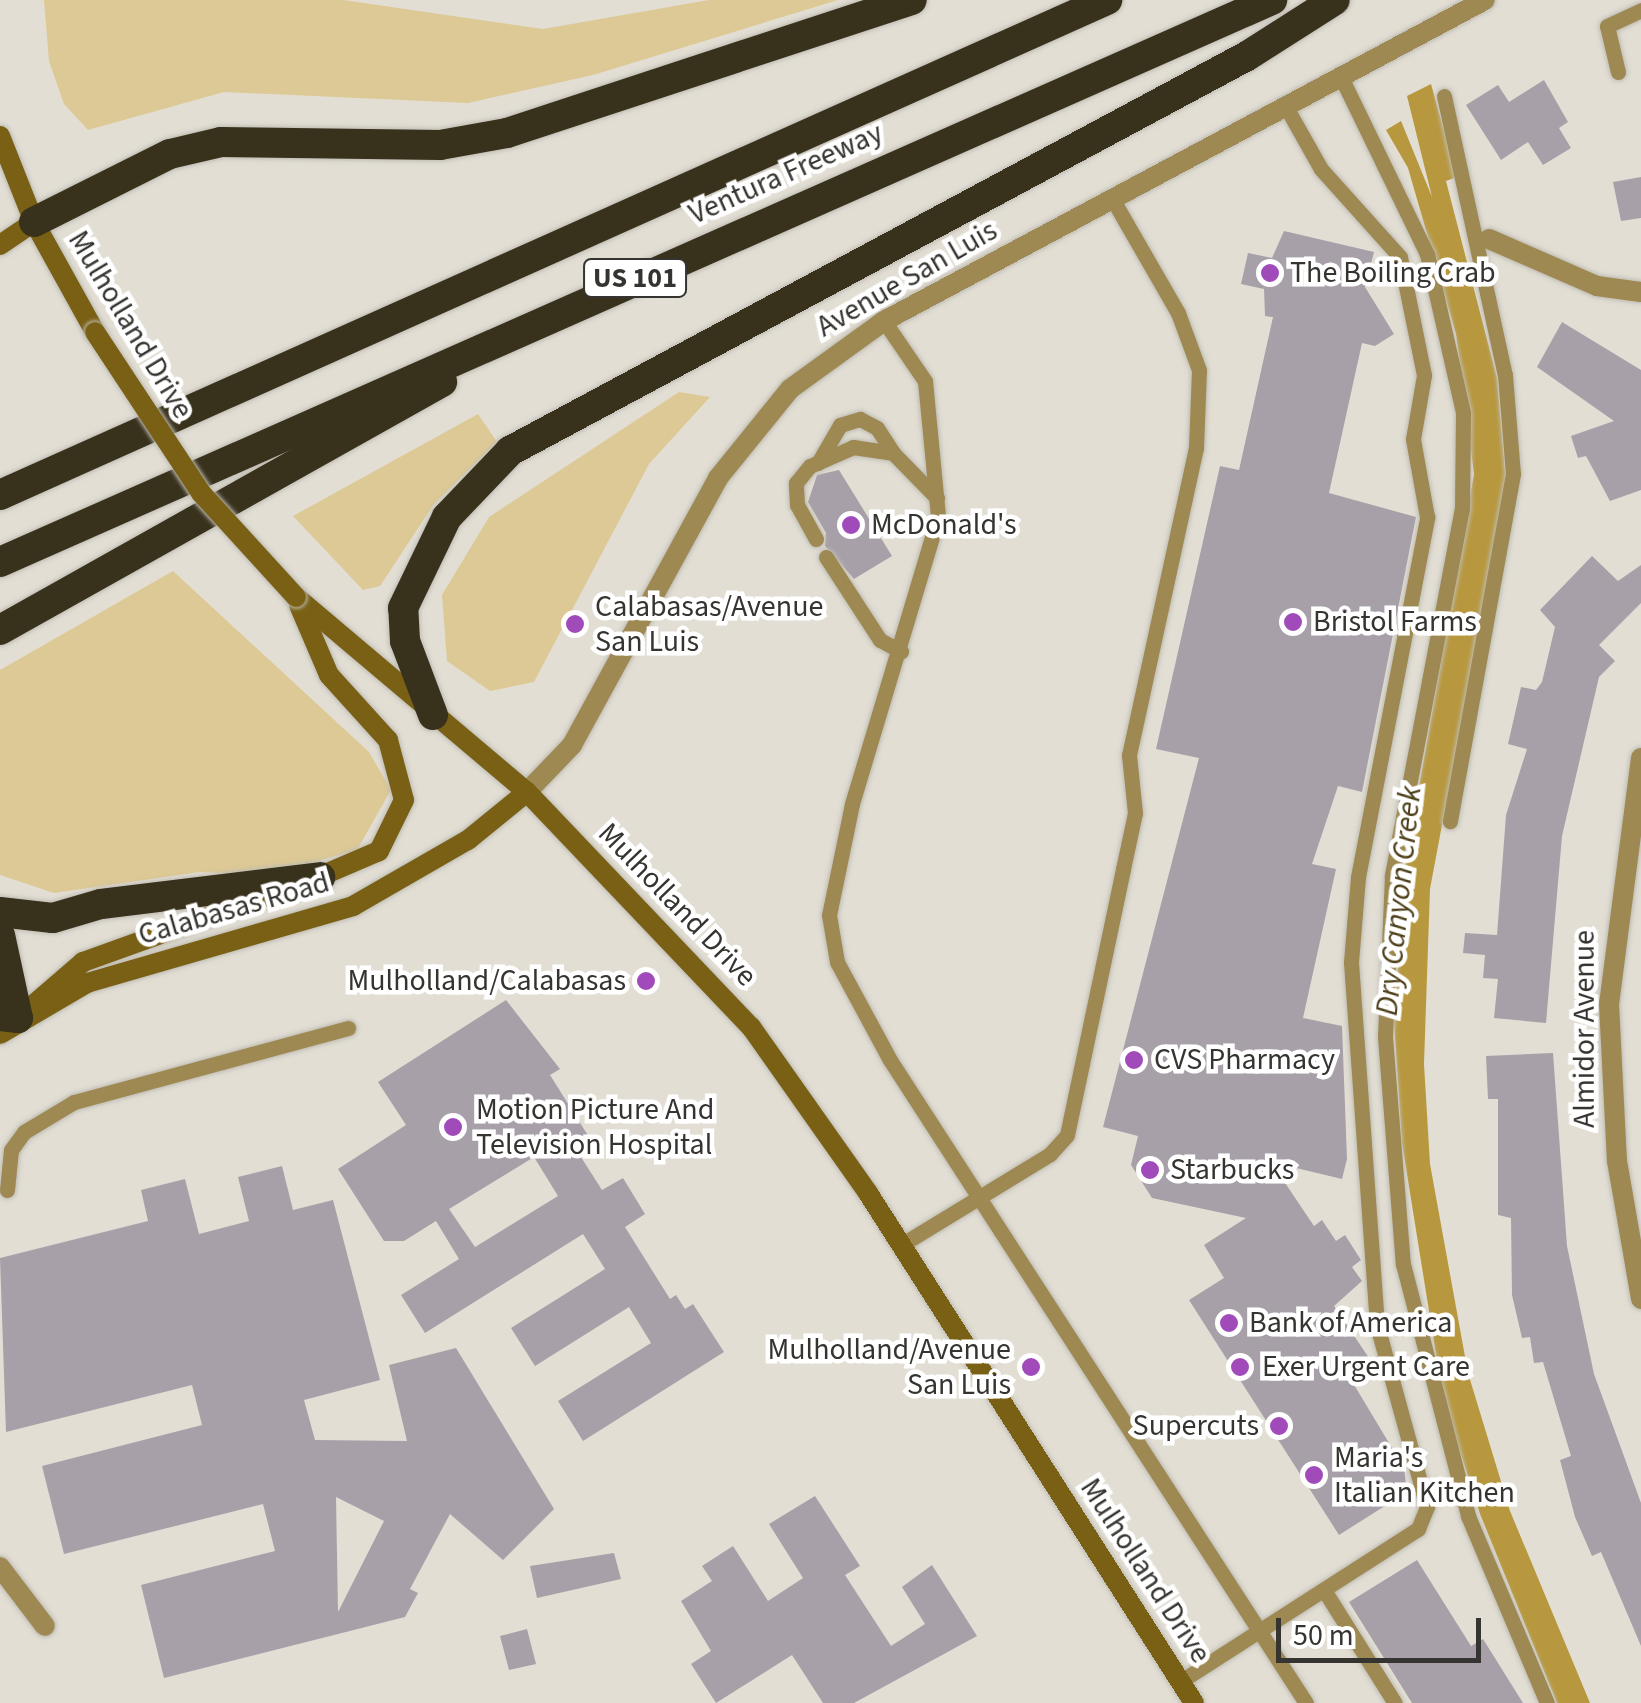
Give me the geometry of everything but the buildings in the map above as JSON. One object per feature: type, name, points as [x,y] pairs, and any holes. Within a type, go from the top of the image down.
[{"type":"highway","points":[[34,222],[170,154],[222,142],[440,144],[508,133],[912,0]]},
{"type":"highway","name":"Ventura Freeway","points":[[0,495],[1107,0]]},
{"type":"highway","name":"Ventura Freeway","points":[[0,562],[566,308],[1272,0]]},
{"type":"highway","points":[[433,715],[405,640],[403,608],[446,517],[510,451],[1248,56],[1335,0]]},
{"type":"highway","points":[[0,630],[274,482],[566,308]]},
{"type":"highway","points":[[0,912],[54,918],[101,904],[320,876]]},
{"type":"highway","points":[[0,935],[6,1023]]},
{"type":"main road","name":"Mulholland Drive","points":[[0,136],[34,222],[95,332],[201,493],[296,597],[527,792],[751,1026],[901,1245],[1194,1703]]},
{"type":"main road","points":[[0,245],[34,222]]},
{"type":"main road","points":[[6,1023],[83,962],[379,851],[397,826],[402,770],[388,740],[329,675],[296,597]]},
{"type":"main road","name":"Calabasas Road","points":[[6,1023],[87,983],[353,906],[468,840],[527,792]]},
{"type":"street","name":"Avenue San Luis","points":[[527,792],[572,746],[755,426],[790,389],[884,321],[1486,0]]},
{"type":"street","points":[[1489,239],[1597,286],[1641,292]]},
{"type":"street","name":"Almidor Avenue","points":[[1641,758],[1609,1004],[1617,1161],[1641,1299]]},
{"type":"street","points":[[0,1566],[45,1626]]},
{"type":"lane","points":[[1618,72],[1608,26],[1641,10]]},
{"type":"lane","points":[[1340,77],[1427,254],[1463,413],[1462,508],[1406,779],[1391,893],[1386,1089],[1403,1264],[1468,1516],[1547,1703]]},
{"type":"lane","points":[[1444,96],[1505,375],[1513,474],[1450,822]]},
{"type":"lane","points":[[1181,1681],[1418,1529],[1427,1507],[1377,1326],[1351,962],[1358,878],[1428,504],[1414,455],[1424,375],[1406,274],[1322,170],[1286,107]]},
{"type":"lane","points":[[901,1245],[978,1194],[1050,1154],[1072,1118],[1135,813],[1128,755],[1196,448],[1194,348],[1112,198]]},
{"type":"lane","points":[[884,321],[925,382],[937,498],[901,651],[869,731],[829,915],[837,962],[890,1060],[1306,1703]]},
{"type":"lane","points":[[816,539],[797,505],[796,483],[818,463],[840,425],[860,419],[877,428],[893,453],[937,498]]},
{"type":"lane","points":[[818,463],[853,447],[893,453]]},
{"type":"lane","points":[[826,557],[880,640],[901,651]]},
{"type":"lane","points":[[7,1190],[11,1150],[24,1132],[74,1102],[348,1028]]},
{"type":"lane","points":[[1324,1590],[1395,1703]]},
{"type":"shaded area","points":[[44,0],[343,0],[543,29],[709,0],[838,0],[593,75],[468,103],[224,92],[88,130],[64,104],[49,61]]},
{"type":"shaded area","points":[[1431,84],[1457,177],[1446,181],[1497,378],[1506,483],[1430,889],[1424,1064],[1430,1164],[1468,1373],[1510,1511],[1590,1703],[1557,1703],[1480,1514],[1443,1398],[1402,1143],[1394,1022],[1405,867],[1474,474],[1456,334],[1408,168],[1386,130],[1401,121],[1432,197],[1407,96]]},
{"type":"shaded area","points":[[679,392],[710,397],[649,464],[534,682],[490,691],[447,661],[442,595],[489,517]]},
{"type":"shaded area","points":[[478,414],[497,442],[434,504],[380,586],[363,590],[293,516]]},
{"type":"shaded area","points":[[173,571],[369,752],[391,790],[357,850],[268,875],[200,872],[54,893],[0,875],[0,670]]},
{"type":"place","name":"The Boiling Crab","points":[[1270,273]]},
{"type":"place","name":"McDonald's","points":[[851,525]]},
{"type":"place","name":"Bristol Farms","points":[[1293,622]]},
{"type":"place","name":"Calabasas/Avenue San Luis","points":[[575,624]]},
{"type":"place","name":"Mulholland/Calabasas","points":[[646,981]]},
{"type":"place","name":"CVS Pharmacy","points":[[1134,1060]]},
{"type":"place","name":"Motion Picture And Television Hospital","points":[[453,1127]]},
{"type":"place","name":"Starbucks","points":[[1150,1170]]},
{"type":"place","name":"Bank of America","points":[[1229,1323]]},
{"type":"place","name":"Mulholland/Avenue San Luis","points":[[1031,1367]]},
{"type":"place","name":"Exer Urgent Care","points":[[1240,1367]]},
{"type":"place","name":"Supercuts","points":[[1279,1426]]},
{"type":"place","name":"Maria's Italian Kitchen","points":[[1314,1475]]},
{"type":"water label","name":"Dry Canyon Creek","points":[[1399,901]]}]
